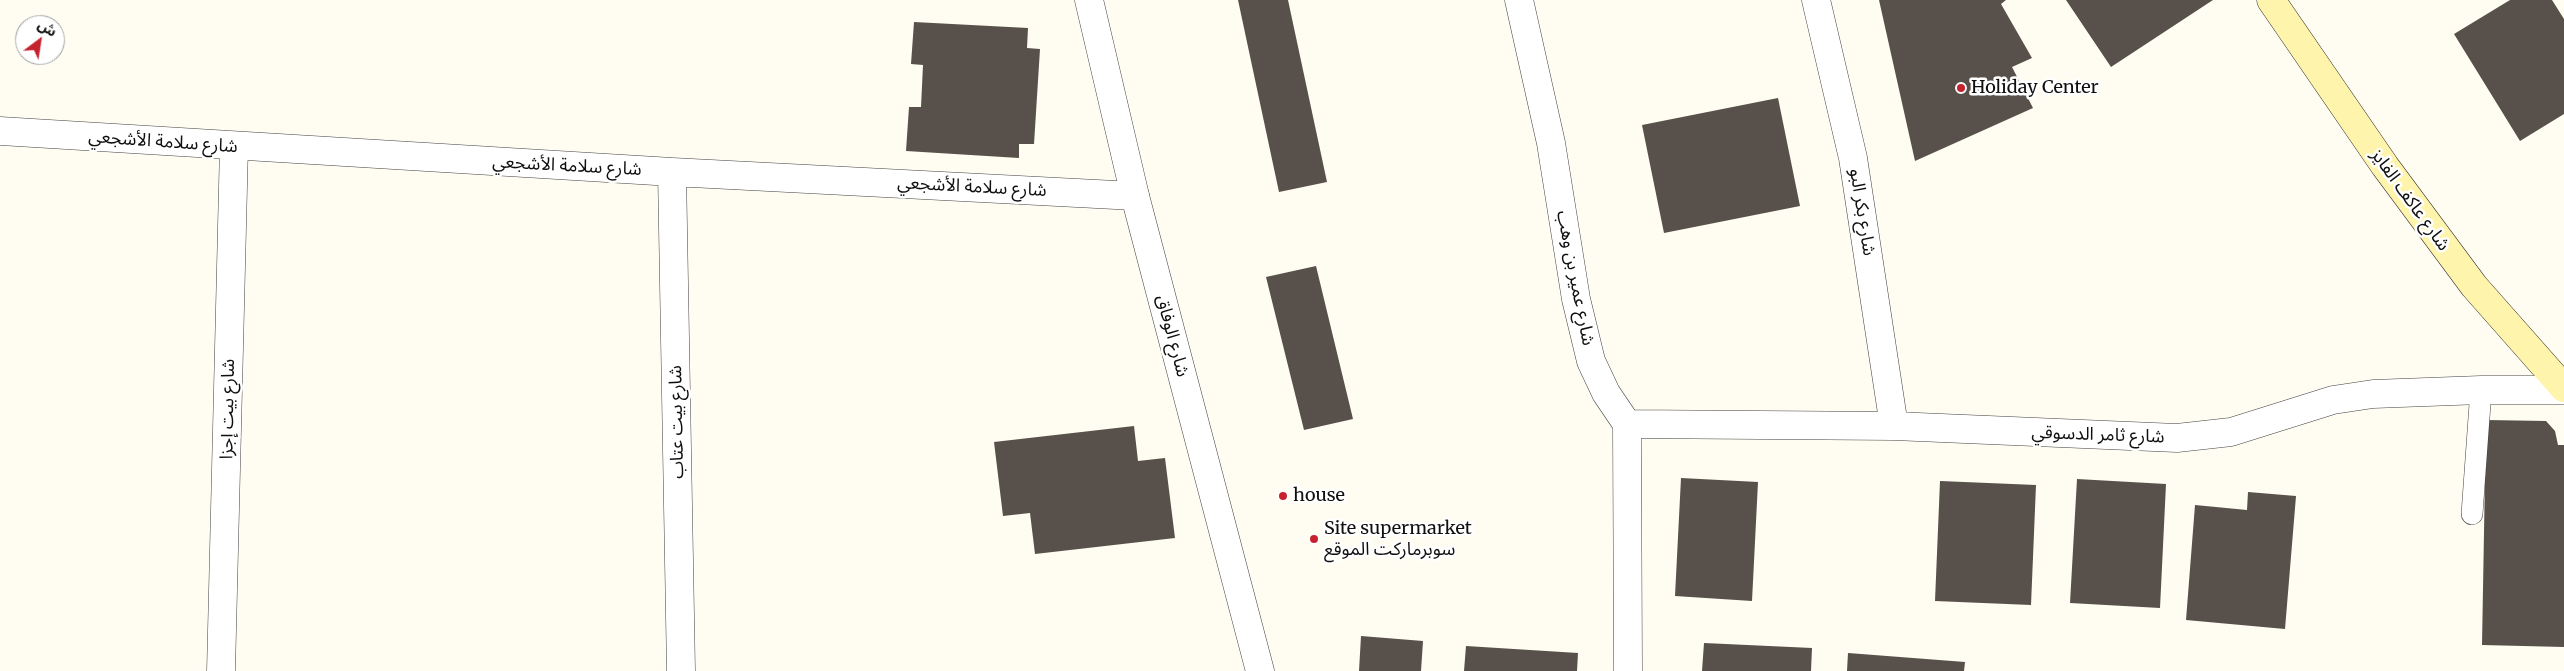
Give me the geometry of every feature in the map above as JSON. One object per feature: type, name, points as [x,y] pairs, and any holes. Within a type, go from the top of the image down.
[{"type":"main road","name":"شارع عاكف الفايز","points":[[2271,0],[2385,166],[2474,286],[2564,389]]},
{"type":"street","name":"شارع الوفاق","points":[[1089,0],[1135,196],[1260,671]]},
{"type":"street","name":"شارع عمير بن وهب","points":[[1519,0],[1551,143],[1576,299],[1591,361],[1606,393],[1627,424]]},
{"type":"street","name":"شارع بكر البو","points":[[1816,0],[1853,158],[1894,426]]},
{"type":"street","name":"شارع سلامة الأشجعي","points":[[0,130],[672,172],[1135,196]]},
{"type":"street","name":"شارع بيت إجزا","points":[[221,671],[234,146]]},
{"type":"street","name":"شارع بيت عتاب","points":[[672,172],[681,671]]},
{"type":"street","name":"شارع ثامر الدسوقي","points":[[1627,424],[1894,426],[2177,438],[2231,432],[2333,400],[2373,394],[2564,389]]},
{"type":"street","points":[[1627,424],[1628,671]]},
{"type":"lane","points":[[2472,514],[2482,390]]},
{"type":"building","points":[[1238,0],[1288,0],[1327,182],[1279,192]]},
{"type":"building","name":"Holiday Center","points":[[1879,0],[2006,0],[2001,4],[2032,58],[2012,67],[2033,108],[1915,161]]},
{"type":"building","points":[[2066,0],[2213,0],[2111,67]]},
{"type":"building","points":[[2510,0],[2552,0],[2564,19],[2564,114],[2520,141],[2454,34]]},
{"type":"building","points":[[914,22],[1028,28],[1027,48],[1040,49],[1034,144],[1019,144],[1019,158],[906,151],[909,107],[921,107],[923,65],[911,64]]},
{"type":"building","points":[[1778,98],[1800,206],[1664,233],[1642,125]]},
{"type":"building","points":[[1316,266],[1353,419],[1304,430],[1266,277]]},
{"type":"building","points":[[2486,420],[2546,421],[2555,431],[2558,445],[2564,445],[2564,647],[2482,645]]},
{"type":"building","points":[[1134,426],[1138,461],[1165,458],[1175,538],[1035,554],[1030,513],[1003,516],[994,442]]},
{"type":"building","points":[[1681,478],[1758,482],[1752,601],[1675,596]]},
{"type":"building","points":[[2077,479],[2166,484],[2160,608],[2070,603]]},
{"type":"building","points":[[1940,481],[2036,485],[2031,605],[1935,601]]},
{"type":"building","points":[[2248,492],[2296,496],[2285,629],[2186,620],[2195,505],[2247,510]]},
{"type":"building","points":[[1361,636],[1423,641],[1421,671],[1359,671]]},
{"type":"building","points":[[1704,643],[1812,648],[1811,671],[1702,671]]},
{"type":"building","points":[[1466,646],[1578,653],[1577,671],[1464,671]]},
{"type":"building","points":[[1848,653],[1965,662],[1964,671],[1847,671]]},
{"type":"place","name":"Holiday Center","points":[[1961,88]]},
{"type":"place","name":"house","points":[[1283,496]]},
{"type":"place","name":"Site supermarket سوبرماركت الموقع","points":[[1314,539]]}]
